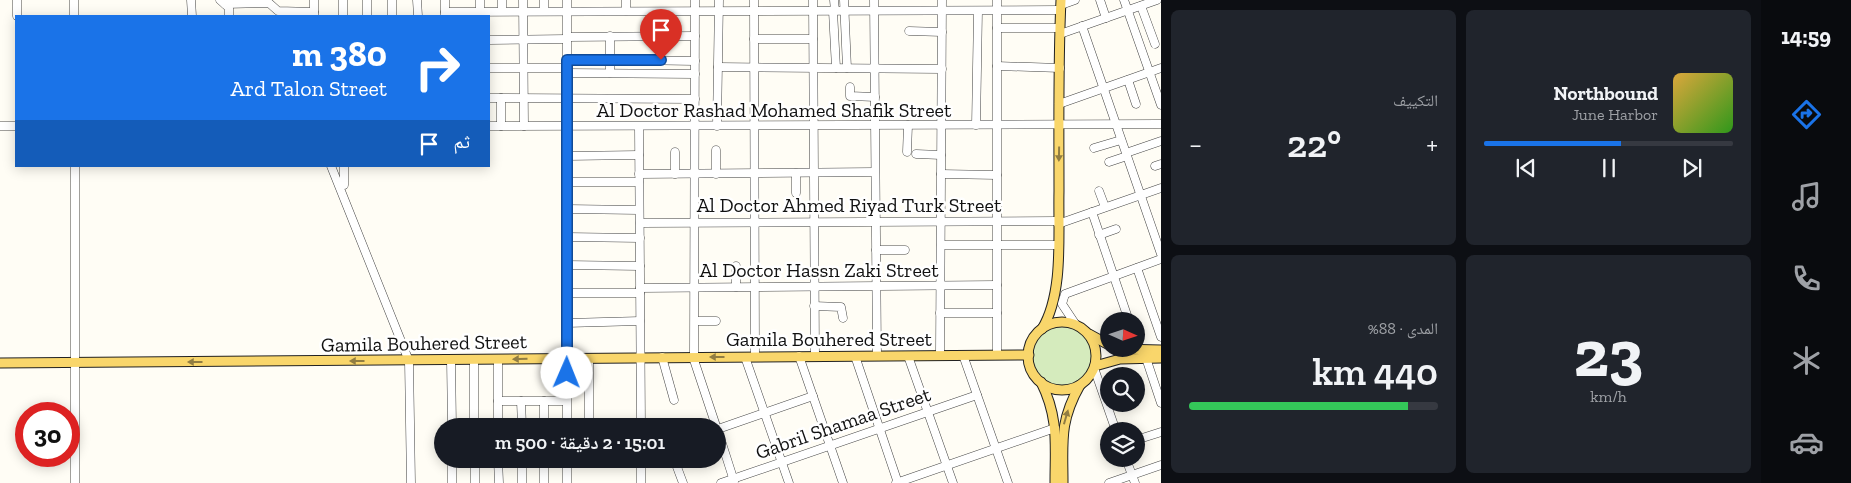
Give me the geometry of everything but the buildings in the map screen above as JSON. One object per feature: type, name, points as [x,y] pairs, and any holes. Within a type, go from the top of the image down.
[{"type":"main road","points":[[1055,483],[1055,428],[1051,403],[1032,370],[1029,355],[1030,345],[1058,304],[1061,5]]},
{"type":"main road","points":[[1042,329],[1058,322],[1076,325],[1100,340]]},
{"type":"main road","points":[[1040,382],[1050,388],[1060,390],[1070,389],[1086,380],[1094,367],[1096,352],[1095,346],[1088,334]]},
{"type":"main road","points":[[1145,348],[1161,350]]},
{"type":"main road","name":"Gamila Bouhered Street","points":[[0,363],[1029,355]]},
{"type":"main road","points":[[1094,367],[1120,359],[1161,358]]},
{"type":"main road","points":[[1063,483],[1064,422],[1070,404],[1080,385]]},
{"type":"street","points":[[17,0],[17,15]]},
{"type":"street","points":[[74,0],[74,15]]},
{"type":"street","points":[[192,0],[192,15]]},
{"type":"street","points":[[223,2],[270,3],[278,11],[314,14],[314,0]]},
{"type":"street","points":[[343,0],[343,15]]},
{"type":"street","points":[[367,0],[367,15]]},
{"type":"street","points":[[392,0],[392,15]]},
{"type":"street","points":[[418,0],[418,15]]},
{"type":"street","points":[[445,0],[445,14],[480,14],[502,11],[978,11],[1061,5],[1075,0]]},
{"type":"street","points":[[480,0],[480,14]]},
{"type":"street","points":[[502,0],[502,11]]},
{"type":"street","points":[[523,0],[524,126]]},
{"type":"street","points":[[544,0],[544,11]]},
{"type":"street","points":[[566,0],[567,418]]},
{"type":"street","points":[[626,0],[626,11]]},
{"type":"street","points":[[695,0],[694,357],[713,418]]},
{"type":"street","points":[[717,126],[719,0]]},
{"type":"street","points":[[754,0],[755,357]]},
{"type":"street","points":[[813,0],[815,356]]},
{"type":"street","points":[[834,0],[836,68]]},
{"type":"street","points":[[844,0],[847,68]]},
{"type":"street","points":[[874,0],[877,356]]},
{"type":"street","points":[[940,355],[942,0]]},
{"type":"street","points":[[997,0],[998,355]]},
{"type":"street","points":[[1100,0],[1106,18]]},
{"type":"street","points":[[1124,0],[1161,104]]},
{"type":"street","points":[[997,28],[1060,31],[1082,26],[1158,0],[1161,4]]},
{"type":"street","points":[[223,2],[229,8],[229,15]]},
{"type":"street","points":[[1141,6],[1155,44]]},
{"type":"street","points":[[976,125],[978,11]]},
{"type":"street","points":[[1082,26],[1161,254]]},
{"type":"street","points":[[909,31],[942,32]]},
{"type":"street","points":[[490,40],[610,36],[695,36]]},
{"type":"street","points":[[610,36],[610,73]]},
{"type":"street","points":[[754,39],[813,40]]},
{"type":"street","points":[[567,60],[695,61]]},
{"type":"street","points":[[997,66],[1060,68]]},
{"type":"street","points":[[718,67],[942,69]]},
{"type":"street","points":[[490,68],[695,74]]},
{"type":"street","points":[[1060,104],[1161,68]]},
{"type":"street","points":[[1128,80],[1136,104]]},
{"type":"street","points":[[850,87],[850,96],[875,97]]},
{"type":"street","points":[[490,98],[695,99]]},
{"type":"street","points":[[501,98],[501,126]]},
{"type":"street","name":"Al Doctor Rashad Mohamed Shafik Street","points":[[490,126],[1161,124]]},
{"type":"street","points":[[0,126],[15,126]]},
{"type":"street","points":[[907,152],[908,126]]},
{"type":"street","points":[[639,127],[641,418]]},
{"type":"street","points":[[1094,148],[1121,140]]},
{"type":"street","points":[[1109,162],[1161,141]]},
{"type":"street","points":[[716,150],[716,174]]},
{"type":"street","points":[[675,152],[675,174]]},
{"type":"street","points":[[916,154],[941,155]]},
{"type":"street","points":[[567,156],[639,155]]},
{"type":"street","points":[[74,483],[75,167]]},
{"type":"street","points":[[331,167],[410,361],[411,483]]},
{"type":"street","points":[[344,167],[344,185]]},
{"type":"street","points":[[567,182],[675,174],[875,172]]},
{"type":"street","points":[[796,173],[796,193]]},
{"type":"street","points":[[941,174],[997,175]]},
{"type":"street","name":"Al Doctor Ahmed Riyad Turk Street","points":[[640,222],[1058,222],[1161,188]]},
{"type":"street","points":[[1099,191],[1105,207]]},
{"type":"street","points":[[567,209],[640,210]]},
{"type":"street","points":[[1092,212],[1126,312]]},
{"type":"street","points":[[1100,235],[1116,230]]},
{"type":"street","points":[[567,237],[640,238]]},
{"type":"street","points":[[941,245],[1058,245]]},
{"type":"street","points":[[876,250],[905,250]]},
{"type":"street","points":[[1076,325],[1058,304],[1068,292],[1161,259]]},
{"type":"street","points":[[567,265],[640,266]]},
{"type":"street","points":[[736,266],[736,286]]},
{"type":"street","points":[[1137,268],[1161,336]]},
{"type":"street","name":"Al Doctor Hassn Zaki Street","points":[[567,293],[736,286],[997,285]]},
{"type":"street","points":[[814,306],[841,307],[843,318]]},
{"type":"street","points":[[940,313],[997,313]]},
{"type":"street","points":[[567,323],[640,321]]},
{"type":"street","points":[[695,321],[716,321]]},
{"type":"street","points":[[963,355],[1008,483]]},
{"type":"street","points":[[799,356],[844,483]]},
{"type":"street","points":[[855,356],[897,483],[1055,428]]},
{"type":"street","points":[[908,356],[953,483]]},
{"type":"street","points":[[662,357],[674,400]]},
{"type":"street","points":[[745,357],[789,483]]},
{"type":"street","points":[[589,358],[589,418]]},
{"type":"street","points":[[1146,358],[1161,403]]},
{"type":"street","points":[[451,360],[452,418]]},
{"type":"street","points":[[474,360],[474,418]]},
{"type":"street","points":[[498,360],[498,418]]},
{"type":"street","points":[[1094,367],[1113,422]]},
{"type":"street","name":"Gabril Shamaa Street","points":[[720,483],[734,481],[830,445],[977,395]]},
{"type":"street","points":[[726,426],[813,396]]},
{"type":"street","points":[[498,401],[566,401]]},
{"type":"street","points":[[522,401],[522,418]]},
{"type":"street","points":[[544,401],[544,418]]},
{"type":"street","points":[[1145,437],[1161,432]]},
{"type":"street","points":[[726,457],[734,481]]},
{"type":"street","points":[[1109,483],[1133,479],[1161,465]]},
{"type":"street","points":[[1129,467],[1133,479]]},
{"type":"street","points":[[452,468],[452,483]]},
{"type":"street","points":[[474,468],[475,483]]},
{"type":"street","points":[[498,468],[498,483]]},
{"type":"street","points":[[522,468],[522,483]]},
{"type":"street","points":[[544,468],[544,483]]},
{"type":"street","points":[[567,468],[567,483]]},
{"type":"street","points":[[641,468],[641,483]]},
{"type":"street","points":[[677,468],[683,483]]},
{"type":"green space","points":[[1056,326],[1068,326],[1079,331],[1087,339],[1092,350],[1090,368],[1079,381],[1068,386],[1056,386],[1045,381],[1037,373],[1032,362],[1032,350],[1037,339],[1045,331]]},
{"type":"route","points":[[567,373],[567,60],[661,60]]}]
